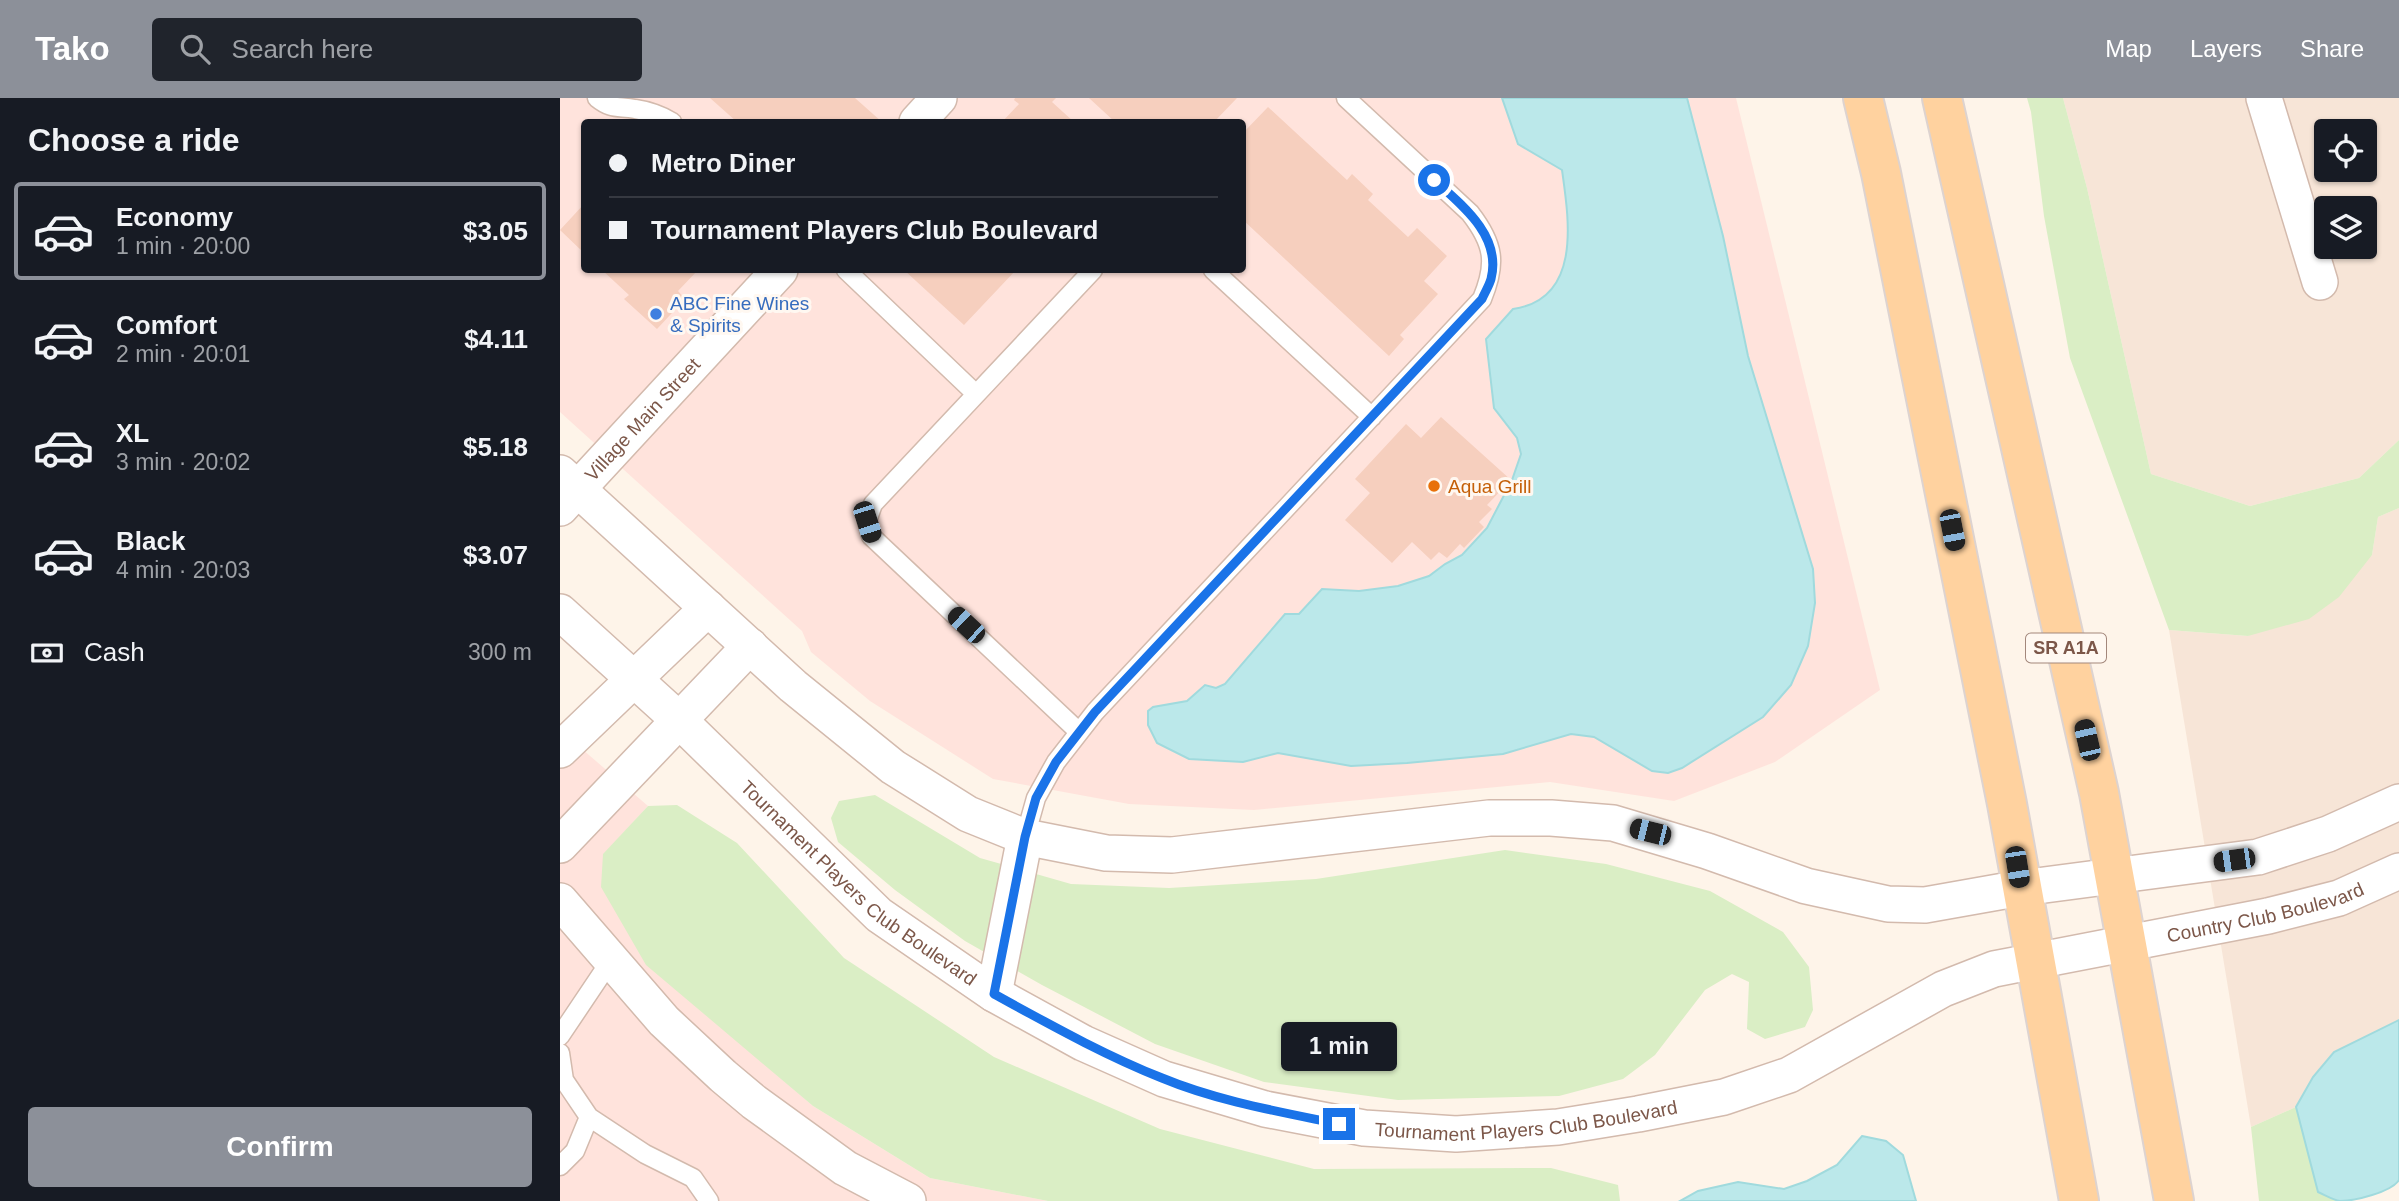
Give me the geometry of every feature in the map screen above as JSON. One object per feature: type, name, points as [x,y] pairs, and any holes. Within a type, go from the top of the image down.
[{"type":"main road","points":[[1863,98],[1884,187],[2007,804],[2079,1201]]},
{"type":"main road","name":"SR A1A","points":[[1942,98],[2096,779],[2174,1201]]},
{"type":"street","points":[[920,119],[939,98]]},
{"type":"street","points":[[2264,98],[2320,282]]},
{"type":"street","name":"Village Main Street","points":[[566,490],[777,273]]},
{"type":"street","points":[[566,490],[708,608],[793,686],[893,767],[968,814],[1025,837],[1106,853],[1172,855],[1489,818],[1551,818],[1614,823],[1650,832],[1806,886],[1888,904],[1924,905],[2021,888],[2258,857],[2328,834],[2399,802]]},
{"type":"street","points":[[560,750],[708,608]]},
{"type":"street","name":"Tournament Players Club Boulevard","points":[[560,612],[679,720],[879,915],[994,994],[1083,1043],[1164,1079],[1265,1110],[1364,1128],[1456,1134],[1558,1127],[1639,1114],[1724,1097],[1789,1075],[1943,989],[1994,969],[2127,944]]},
{"type":"street","points":[[560,845],[750,646]]},
{"type":"street","points":[[994,994],[1025,837]]},
{"type":"street","name":"Country Club Boulevard","points":[[2127,944],[2268,916],[2327,901],[2399,871]]},
{"type":"street","points":[[560,901],[664,1021],[723,1076],[845,1168],[871,1193],[908,1201]]},
{"type":"lane","points":[[597,98],[612,108],[633,108],[666,119]]},
{"type":"lane","points":[[1025,837],[1036,798],[1056,762],[1095,712],[1482,299],[1491,278],[1492,254],[1481,228],[1470,213],[1346,98]]},
{"type":"lane","points":[[849,273],[976,394]]},
{"type":"lane","points":[[1079,732],[871,536],[867,522],[873,504],[1090,273]]},
{"type":"lane","points":[[1216,273],[1372,417]]},
{"type":"lane","points":[[560,1036],[611,960]]},
{"type":"lane","points":[[560,1053],[564,1080],[589,1117],[645,1154],[693,1178],[709,1201]]},
{"type":"lane","points":[[560,1166],[575,1151],[589,1117]]},
{"type":"shaded area","points":[[560,98],[1736,98],[1880,690],[1775,762],[1674,801],[1550,782],[1254,810],[1129,804],[993,779],[870,701],[811,652],[802,631],[560,412]]},
{"type":"shaded area","points":[[2063,98],[2399,98],[2399,440],[2359,478],[2250,506],[2151,474],[2087,188]]},
{"type":"shaded area","points":[[2399,508],[2399,1020],[2334,1052],[2313,1077],[2296,1107],[2251,1127],[2169,630],[2248,636],[2372,555],[2378,517]]},
{"type":"shaded area","points":[[560,730],[648,806],[604,854],[733,1037],[813,1106],[930,1178],[1048,1201],[560,1201]]},
{"type":"green space","points":[[2027,98],[2063,98],[2087,188],[2151,474],[2250,506],[2359,478],[2399,440],[2399,508],[2378,517],[2372,555],[2339,597],[2309,619],[2248,636],[2169,630],[2070,358],[2044,216]]},
{"type":"green space","points":[[875,795],[980,858],[1071,884],[1169,888],[1316,879],[1505,850],[1606,864],[1710,891],[1783,932],[1809,967],[1813,1010],[1805,1027],[1765,1039],[1747,1029],[1749,982],[1732,974],[1705,990],[1655,1055],[1623,1079],[1559,1096],[1398,1100],[1264,1082],[1155,1044],[965,941],[895,890],[838,842],[831,818],[839,801]]},
{"type":"green space","points":[[677,805],[737,843],[844,958],[994,1057],[1160,1129],[1314,1169],[1551,1168],[1618,1185],[1620,1201],[1048,1201],[930,1178],[813,1106],[646,965],[601,887],[603,854],[648,806]]},
{"type":"green space","points":[[2296,1107],[2318,1192],[2339,1201],[2259,1201],[2251,1127]]},
{"type":"water","points":[[1502,98],[1687,98],[1723,236],[1748,356],[1813,569],[1815,603],[1808,646],[1791,685],[1763,717],[1682,768],[1668,773],[1652,771],[1594,737],[1571,734],[1503,754],[1351,766],[1278,753],[1243,762],[1189,759],[1157,743],[1148,725],[1148,711],[1153,707],[1187,701],[1205,685],[1216,688],[1225,684],[1285,614],[1299,614],[1322,589],[1359,591],[1398,586],[1429,576],[1462,555],[1487,528],[1512,480],[1521,454],[1517,438],[1494,408],[1486,339],[1513,309],[1535,302],[1551,290],[1561,274],[1568,233],[1562,170],[1518,144]]},
{"type":"water","points":[[2399,1020],[2399,1180],[2389,1188],[2363,1198],[2335,1200],[2318,1192],[2296,1107],[2313,1077],[2334,1052]]},
{"type":"water","points":[[1862,1136],[1886,1141],[1903,1155],[1916,1201],[1680,1201],[1698,1191],[1738,1182],[1784,1189],[1807,1181],[1837,1165]]},
{"type":"building","points":[[710,98],[855,98],[879,119],[734,119]]},
{"type":"building","points":[[1056,98],[1052,102],[1071,119],[1005,119],[1019,104],[1014,100]]},
{"type":"building","points":[[1089,98],[1237,98],[1217,119],[1112,119]]},
{"type":"building","points":[[1268,107],[1347,180],[1352,174],[1373,194],[1368,200],[1408,237],[1417,228],[1447,256],[1424,281],[1438,294],[1400,335],[1404,339],[1389,356],[1246,223],[1246,130]]},
{"type":"building","points":[[581,207],[581,250],[560,230]]},
{"type":"building","name":"ABC Fine Wines & Spirits","points":[[605,273],[695,273],[678,291],[685,299],[657,329],[624,299],[629,295]]},
{"type":"building","points":[[907,273],[1013,273],[964,325]]},
{"type":"building","name":"Aqua Grill","points":[[1441,417],[1511,480],[1487,505],[1492,509],[1479,522],[1484,527],[1464,548],[1460,544],[1447,558],[1439,552],[1431,560],[1412,542],[1392,563],[1345,520],[1370,493],[1355,479],[1406,424],[1421,438]]},
{"type":"place","name":"ABC Fine Wines & Spirits","points":[[656,314]]},
{"type":"place","name":"Aqua Grill","points":[[1434,486]]},
{"type":"route","points":[[1339,1124],[1265,1110],[1164,1079],[1083,1043],[994,994],[1025,837],[1036,798],[1056,762],[1095,712],[1482,299],[1491,278],[1492,254],[1481,228],[1470,213],[1434,180]]}]
